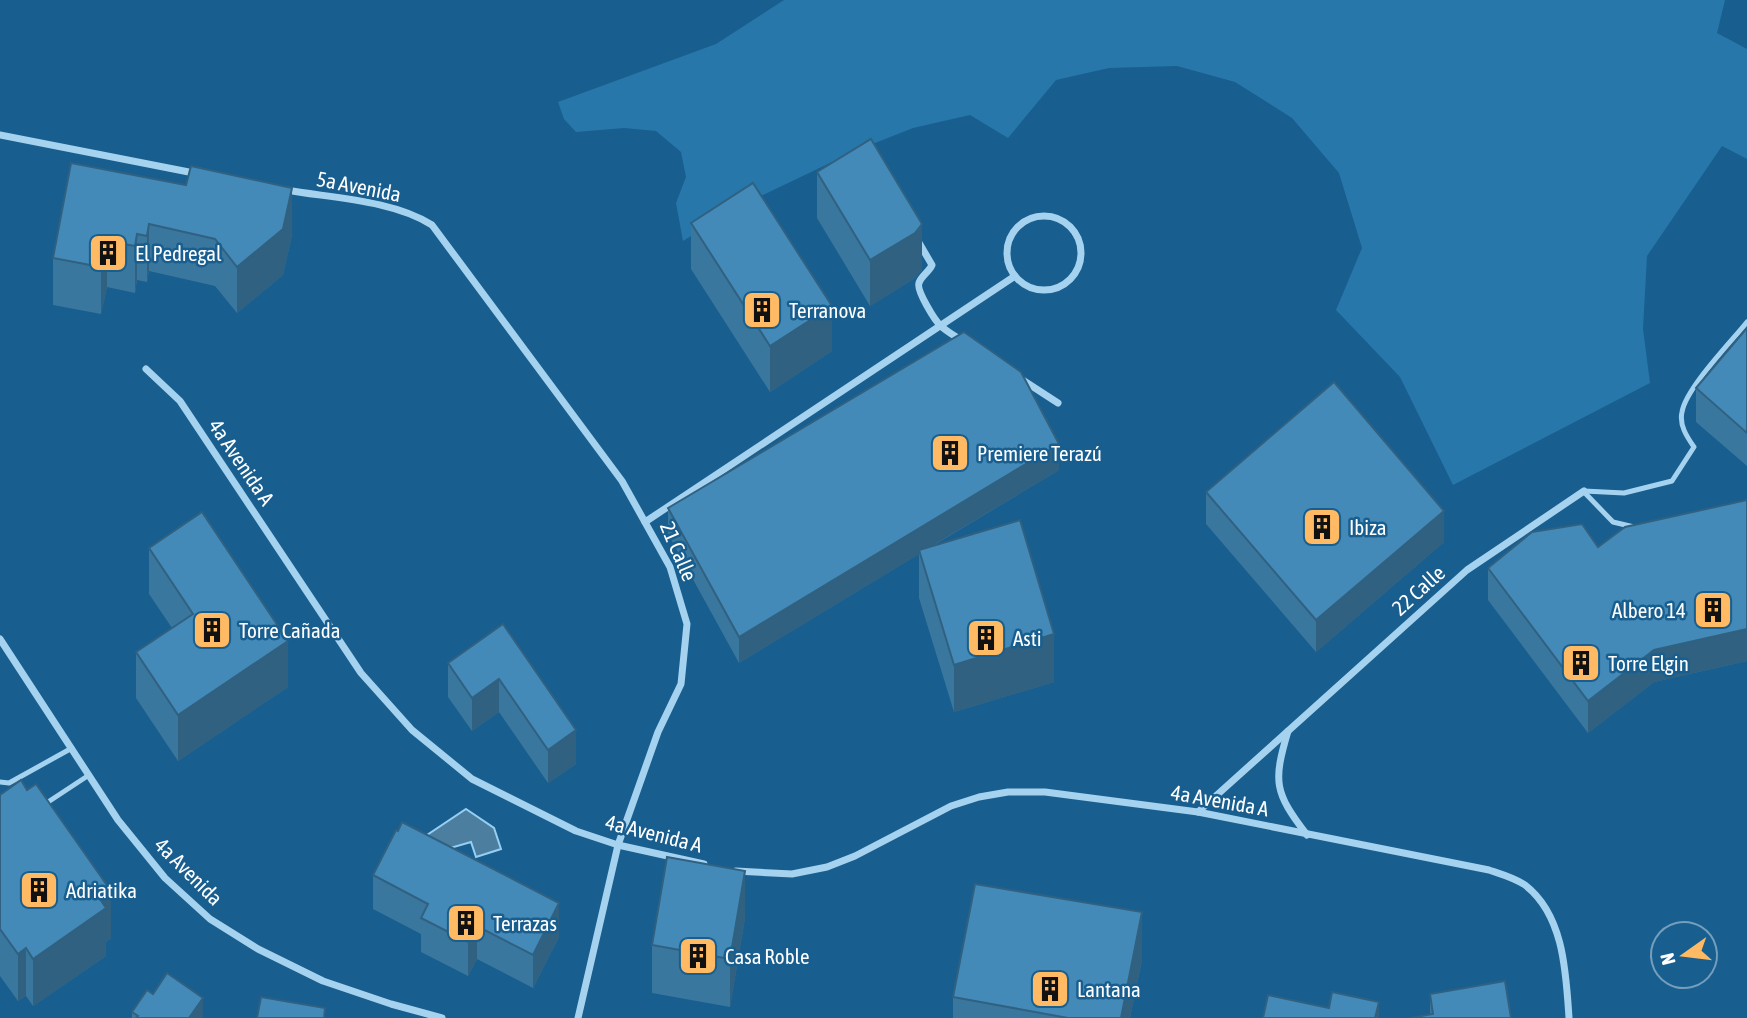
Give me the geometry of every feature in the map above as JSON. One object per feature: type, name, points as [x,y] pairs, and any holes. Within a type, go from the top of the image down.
[{"type":"street","points":[[0,135],[213,177]]},
{"type":"street","name":"5a Avenida","points":[[277,188],[398,210],[432,225],[621,481],[645,522]]},
{"type":"street","points":[[1046,216],[1069,225],[1080,246],[1077,270],[1070,280],[1059,286],[1036,289],[1015,276],[1007,253],[1014,230],[1034,217],[1046,216]]},
{"type":"street","points":[[911,228],[932,265],[919,282],[918,288],[940,326],[972,347]]},
{"type":"street","name":"21 Calle","points":[[578,1018],[618,845],[659,732],[681,684],[685,658],[687,624],[680,598],[670,567],[645,522],[1015,276]]},
{"type":"street","name":"4a Avenida A","points":[[146,369],[180,401],[361,673],[412,730],[472,779],[576,831],[618,845],[709,865]]},
{"type":"street","points":[[1015,375],[1058,403]]},
{"type":"street","name":"22 Calle","points":[[1198,812],[1467,570],[1584,491]]},
{"type":"street","name":"4a Avenida","points":[[0,639],[118,820],[165,878],[211,919],[258,949],[323,981],[442,1018]]},
{"type":"street","points":[[1288,730],[1277,779],[1280,794],[1289,812],[1307,835]]},
{"type":"street","name":"4a Avenida A","points":[[721,868],[792,874],[827,867],[855,856],[951,806],[1008,792],[1045,792],[1198,812],[1489,870],[1524,884],[1544,903],[1555,928],[1561,950],[1569,1018]]},
{"type":"lane","points":[[1584,491],[1623,493],[1672,481],[1694,447],[1682,425],[1682,411],[1690,393],[1747,322]]},
{"type":"lane","points":[[1739,331],[1747,338]]},
{"type":"lane","points":[[1703,377],[1711,383]]},
{"type":"lane","points":[[1584,491],[1613,522],[1639,528]]},
{"type":"lane","points":[[0,782],[9,783],[72,748]]},
{"type":"lane","points":[[33,812],[89,775]]},
{"type":"shaded area","points":[[784,0],[1725,0],[1717,33],[1747,49],[1747,159],[1722,146],[1647,256],[1643,329],[1650,383],[1453,485],[1400,377],[1336,310],[1362,248],[1339,173],[1292,118],[1235,82],[1177,66],[1109,68],[1056,80],[1008,138],[970,115],[913,128],[855,151],[740,206],[683,241],[676,203],[686,177],[681,152],[656,131],[624,128],[576,132],[564,119],[558,102],[716,44]]},
{"type":"shaded area","points":[[466,809],[494,828],[501,849],[476,857],[471,842],[447,849],[427,835]]},
{"type":"building","points":[[871,139],[922,224],[915,233],[870,260],[817,172]]},
{"type":"building","points":[[71,163],[186,185],[191,166],[292,188],[283,229],[237,267],[215,239],[149,224],[147,236],[137,234],[135,246],[107,241],[101,267],[53,258]]},
{"type":"building","points":[[753,183],[832,306],[770,346],[691,223]]},
{"type":"building","points":[[1747,328],[1747,433],[1696,388]]},
{"type":"building","points":[[964,332],[1021,372],[1059,444],[739,637],[668,508]]},
{"type":"building","points":[[1334,382],[1444,511],[1316,620],[1206,492]]},
{"type":"building","points":[[1747,500],[1747,629],[1654,650],[1588,701],[1488,568],[1532,532],[1582,524],[1598,547],[1625,527]]},
{"type":"building","points":[[202,512],[288,641],[178,715],[136,652],[193,614],[149,548]]},
{"type":"building","points":[[1020,520],[1054,634],[954,665],[919,550]]},
{"type":"building","points":[[503,624],[576,730],[548,750],[499,679],[472,698],[448,663]]},
{"type":"building","name":"Adriatika","points":[[21,780],[27,790],[36,784],[111,891],[100,899],[106,908],[33,959],[26,948],[18,954],[0,929],[0,795]]},
{"type":"building","points":[[402,822],[559,903],[533,955],[477,926],[468,942],[421,918],[428,904],[373,875]]},
{"type":"building","points":[[667,857],[745,871],[730,959],[652,945]]},
{"type":"building","points":[[975,884],[1142,912],[1121,1018],[1068,1018],[953,997]]},
{"type":"building","points":[[167,973],[203,998],[189,1018],[136,1018],[138,1016],[132,1012],[147,990],[153,994]]},
{"type":"building","points":[[1505,981],[1511,1018],[1410,1018],[1433,1014],[1430,994]]},
{"type":"building","points":[[1332,992],[1379,1002],[1375,1018],[1263,1018],[1268,995],[1329,1008]]},
{"type":"building","points":[[261,997],[325,1008],[324,1018],[257,1018]]},
{"type":"place","name":"El Pedregal","points":[[108,253]]},
{"type":"place","name":"Terranova","points":[[762,310]]},
{"type":"place","name":"Premiere Terazú","points":[[950,453]]},
{"type":"place","name":"Ibiza","points":[[1322,527]]},
{"type":"place","name":"Albero 14","points":[[1713,610]]},
{"type":"place","name":"Torre Cañada","points":[[212,630]]},
{"type":"place","name":"Asti","points":[[986,638]]},
{"type":"place","name":"Torre Elgin","points":[[1581,663]]},
{"type":"place","name":"Adriatika","points":[[39,890]]},
{"type":"place","name":"Terrazas","points":[[466,923]]},
{"type":"place","name":"Casa Roble","points":[[698,956]]},
{"type":"place","name":"Lantana","points":[[1050,989]]}]
